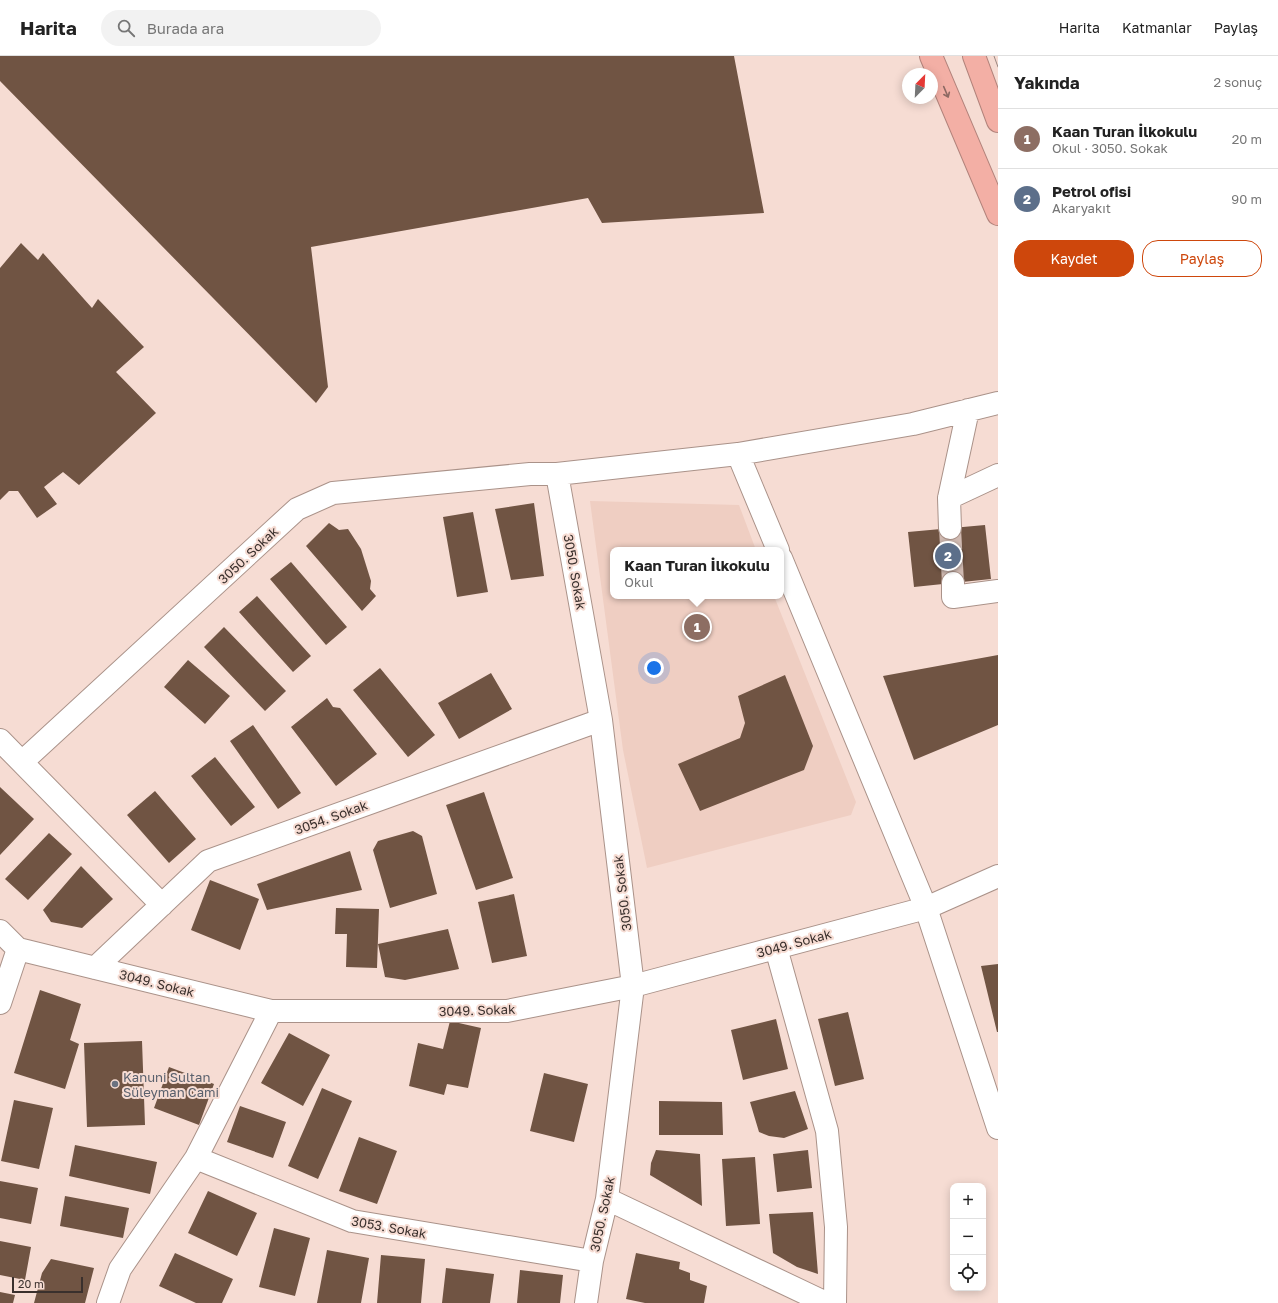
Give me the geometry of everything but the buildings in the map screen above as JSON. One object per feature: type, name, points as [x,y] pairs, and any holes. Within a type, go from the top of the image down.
[{"type":"highway","points":[[931,56],[998,214]]},
{"type":"highway","points":[[974,56],[998,121]]},
{"type":"street","points":[[557,474],[738,454],[913,424],[998,403]]},
{"type":"street","points":[[950,528],[949,498],[968,410]]},
{"type":"street","points":[[738,454],[777,547]]},
{"type":"street","name":"3050. Sokak","points":[[22,762],[297,509],[333,493],[530,474],[557,474],[601,720],[633,986],[607,1199],[592,1261],[586,1303]]},
{"type":"street","points":[[949,498],[998,475]]},
{"type":"street","points":[[784,565],[926,908],[998,1128]]},
{"type":"street","points":[[953,583],[953,596],[998,591]]},
{"type":"street","name":"3054. Sokak","points":[[95,968],[208,861],[601,720]]},
{"type":"street","points":[[0,740],[162,905]]},
{"type":"street","name":"3049. Sokak","points":[[0,931],[18,948],[271,1011],[507,1011],[633,986],[926,908],[998,876]]},
{"type":"street","points":[[0,1003],[18,948]]},
{"type":"street","points":[[776,948],[827,1131],[836,1227],[835,1303]]},
{"type":"street","points":[[108,1303],[120,1269],[196,1158],[271,1011]]},
{"type":"street","name":"3053. Sokak","points":[[196,1158],[352,1221],[592,1261]]},
{"type":"street","points":[[607,1199],[826,1303]]},
{"type":"shaded area","points":[[590,501],[739,505],[755,547],[610,547],[610,599],[775,599],[856,802],[851,815],[647,868],[623,750]]},
{"type":"tunnel","points":[[950,528],[953,583]]},
{"type":"tram line","points":[[994,56],[998,67]]},
{"type":"place","name":"Petrol ofisi","points":[[948,556]]},
{"type":"place","name":"Kaan Turan İlkokulu","points":[[697,627]]},
{"type":"place","name":"Kanuni Sultan Süleyman Cami","points":[[115,1084]]}]
